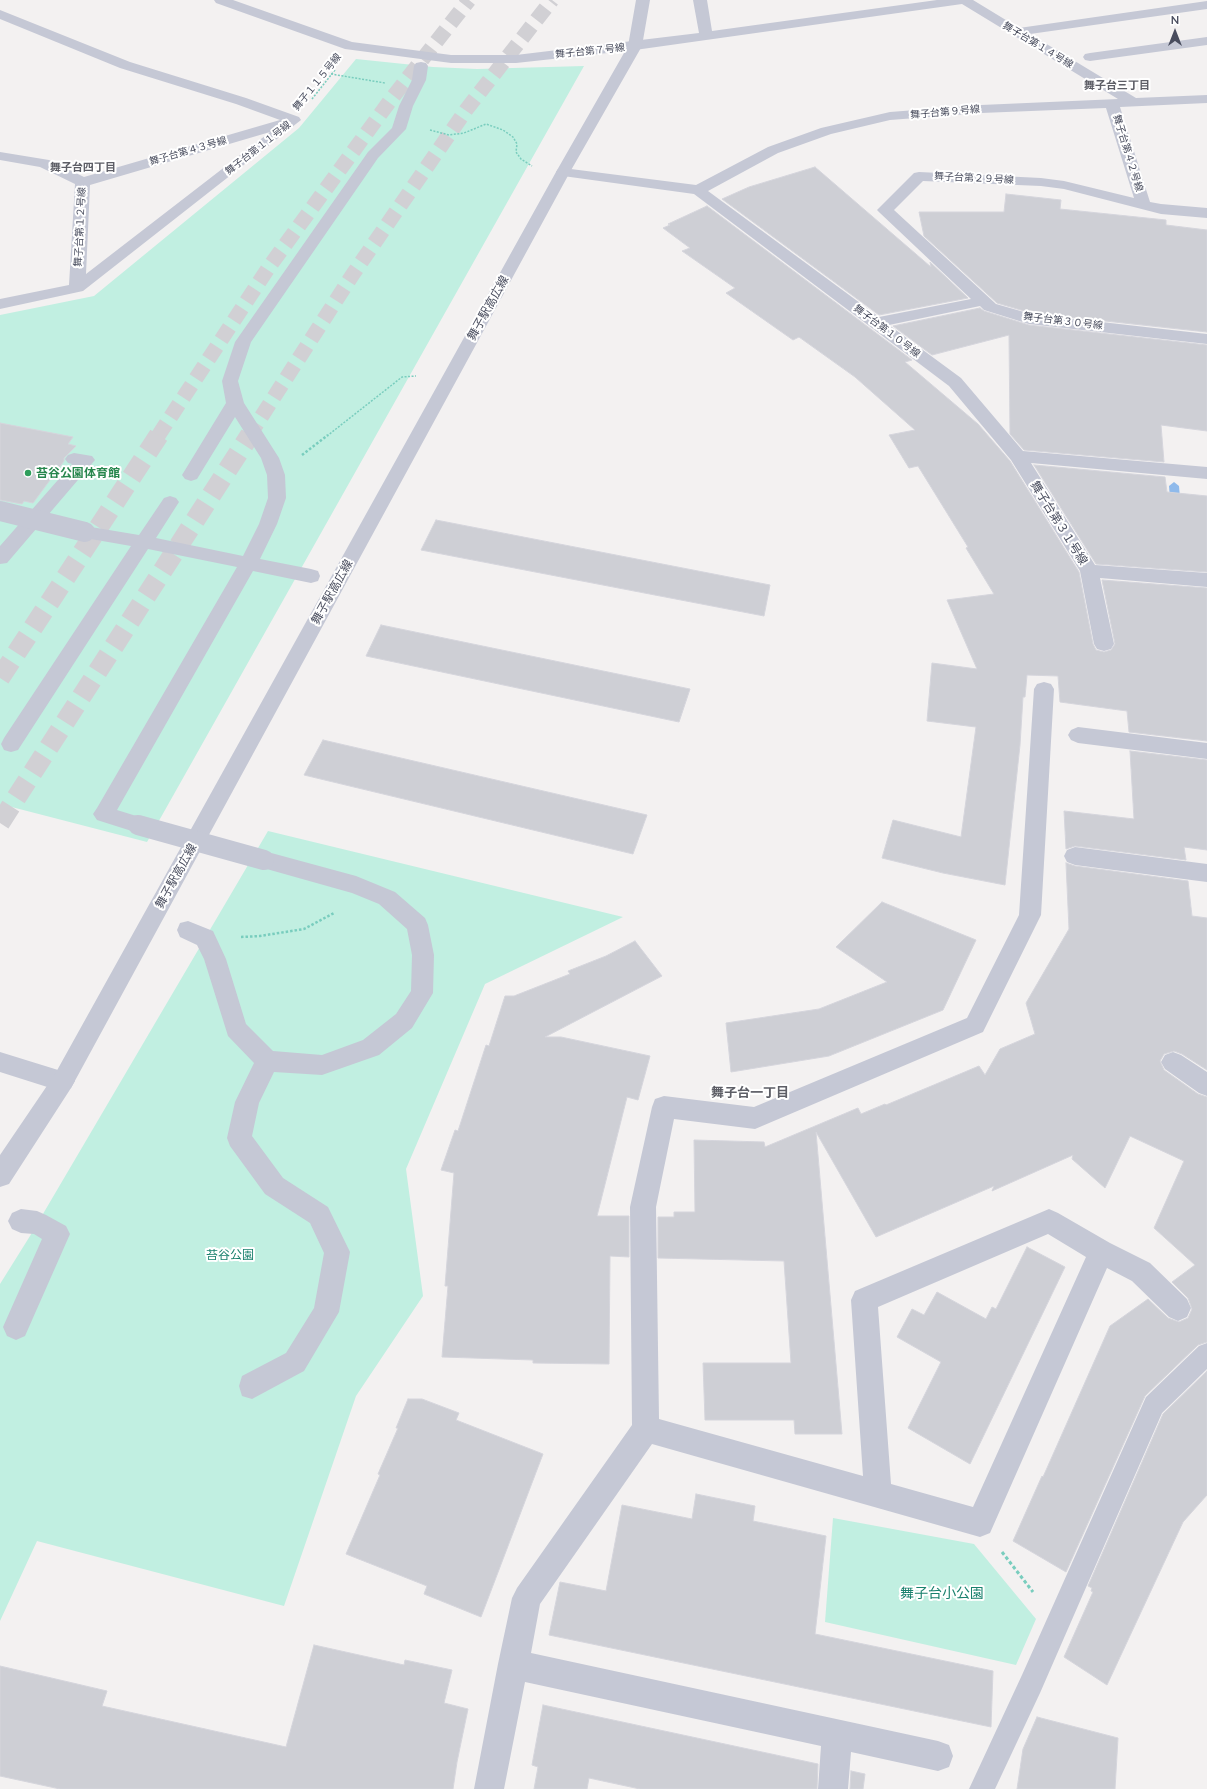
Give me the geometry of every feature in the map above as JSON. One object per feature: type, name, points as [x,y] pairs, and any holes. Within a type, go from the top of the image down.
[{"type":"street","name":"舞子台第７号線","points":[[221,0],[238,8],[350,46],[451,58],[516,59],[706,37],[965,0]]},
{"type":"street","name":"舞子駅高広線","points":[[0,1176],[63,1081],[563,172],[635,46],[643,0]]},
{"type":"street","points":[[700,0],[706,37]]},
{"type":"street","name":"舞子台第１４号線","points":[[965,0],[1133,102]]},
{"type":"street","points":[[1016,32],[1207,5]]},
{"type":"street","name":"舞子台第１１号線","points":[[0,14],[125,65],[241,101],[294,120]]},
{"type":"street","points":[[1090,57],[1207,41]]},
{"type":"street","points":[[196,934],[215,958],[236,1029],[267,1061],[322,1065],[371,1048],[404,1021],[422,993],[423,955],[417,925],[387,898],[356,885],[138,825],[104,814],[249,562],[268,524],[277,498],[276,474],[270,458],[235,403],[230,381],[243,342],[280,291],[372,155],[399,129],[406,106],[419,80],[421,66]]},
{"type":"street","name":"舞子台第９号線","points":[[698,190],[773,150],[826,131],[890,116],[982,109],[1133,102],[1206,103]]},
{"type":"street","name":"舞子台第４２号線","points":[[1112,103],[1143,203]]},
{"type":"street","name":"舞子台第１１号線","points":[[0,304],[77,288],[294,120]]},
{"type":"street","name":"舞子台第４３号線","points":[[83,182],[294,120]]},
{"type":"street","name":"舞子台第１２号線","points":[[0,156],[44,163],[83,182],[77,288]]},
{"type":"street","name":"舞子台第１０号線","points":[[563,172],[698,190],[955,382],[1018,456]]},
{"type":"street","name":"舞子台第２９号線","points":[[983,301],[885,210],[919,176],[1041,182],[1064,185],[1161,208],[1207,213]]},
{"type":"street","points":[[876,323],[983,301]]},
{"type":"street","name":"舞子台第３０号線","points":[[983,301],[990,307],[1029,319],[1207,339]]},
{"type":"street","points":[[191,475],[235,403]]},
{"type":"street","points":[[1018,456],[1207,473]]},
{"type":"street","name":"舞子台第３１号線","points":[[1018,456],[1089,571],[1207,580]]},
{"type":"street","points":[[0,558],[86,460],[74,459]]},
{"type":"street","points":[[11,744],[170,502]]},
{"type":"street","points":[[0,511],[85,532],[249,562],[312,576]]},
{"type":"street","points":[[1089,571],[1104,644]]},
{"type":"street","points":[[488,1789],[527,1598],[646,1429],[643,1207],[664,1107],[755,1118],[975,1025],[1030,916],[1044,688]]},
{"type":"street","points":[[1078,735],[1207,751]]},
{"type":"street","points":[[1075,856],[1207,873]]},
{"type":"street","points":[[252,1386],[295,1362],[326,1312],[337,1252],[319,1215],[274,1186],[240,1138],[247,1102],[267,1061]]},
{"type":"street","points":[[0,1062],[63,1081]]},
{"type":"street","points":[[1173,1062],[1207,1085]]},
{"type":"street","points":[[16,1327],[57,1234],[37,1223],[21,1221]]},
{"type":"street","points":[[878,1494],[864,1300],[1049,1221],[1101,1252],[1141,1272],[1178,1308]]},
{"type":"street","points":[[646,1429],[980,1523],[1101,1252]]},
{"type":"street","points":[[513,1664],[938,1756]]},
{"type":"street","points":[[833,1789],[837,1735]]},
{"type":"lane","points":[[982,1789],[1154,1405],[1207,1354]]},
{"type":"path","name":"舞子１１５号線","points":[[294,120],[336,69]]},
{"type":"path","points":[[331,74],[415,88]]},
{"type":"path","points":[[399,129],[419,125],[432,131],[449,135],[464,133],[486,124],[503,130],[513,137],[517,144],[516,152],[525,161],[536,168]]},
{"type":"path","points":[[276,474],[402,377],[423,376]]},
{"type":"path","points":[[196,934],[260,936],[304,929],[339,911],[356,885]]},
{"type":"path","points":[[980,1523],[1057,1623]]},
{"type":"green space","points":[[356,59],[433,67],[477,69],[584,66],[147,842],[0,804],[0,315],[94,296],[299,128]]},
{"type":"green space","name":"苔谷公園","points":[[268,831],[623,917],[485,984],[406,1169],[423,1296],[356,1396],[284,1606],[37,1541],[0,1621],[0,1284],[30,1236]]},
{"type":"green space","name":"舞子台小公園","points":[[833,1518],[974,1544],[1036,1619],[1016,1665],[825,1622]]},
{"type":"building","points":[[815,167],[931,267],[930,262],[968,298],[879,315],[722,199],[749,187]]},
{"type":"building","points":[[1006,194],[1061,200],[1060,209],[1166,220],[1166,225],[1207,230],[1207,332],[1031,313],[997,303],[924,236],[919,212],[1004,212]]},
{"type":"building","points":[[707,206],[912,360],[905,362],[978,424],[1010,461],[1079,572],[1093,644],[1096,650],[1104,652],[1111,650],[1115,644],[1102,580],[1207,588],[1207,741],[1129,732],[1127,711],[1060,702],[1058,676],[1027,675],[1025,697],[1023,697],[1020,745],[1005,885],[943,873],[882,858],[893,820],[961,837],[976,727],[927,721],[932,663],[977,669],[947,600],[994,594],[966,548],[968,547],[918,466],[909,468],[889,435],[915,430],[855,377],[799,337],[793,340],[726,293],[735,288],[682,251],[690,248],[663,228],[670,225],[668,224]]},
{"type":"building","points":[[980,308],[984,311],[1029,325],[1207,345],[1207,431],[1161,425],[1164,462],[1024,450],[1010,434],[1009,335],[932,355],[893,326]]},
{"type":"building","name":"苔谷公園体育館","points":[[0,423],[73,437],[68,444],[76,446],[64,458],[64,461],[33,503],[24,501],[22,504],[0,500]]},
{"type":"building","points":[[1034,465],[1165,477],[1167,492],[1207,496],[1207,572],[1096,564]]},
{"type":"building","points":[[436,520],[770,585],[764,616],[421,550]]},
{"type":"building","points":[[381,625],[690,689],[679,722],[366,656]]},
{"type":"building","points":[[323,740],[647,815],[633,854],[304,775]]},
{"type":"building","points":[[1130,751],[1207,760],[1207,850],[1184,847],[1186,860],[1075,846],[1066,849],[1064,811],[1134,819]]},
{"type":"building","points":[[1066,863],[1075,866],[1188,881],[1192,916],[1207,918],[1207,1070],[1182,1054],[1174,1051],[1164,1054],[1160,1061],[1164,1070],[1198,1094],[1207,1097],[1207,1342],[1198,1345],[1145,1396],[1066,1572],[1013,1541],[1110,1326],[1148,1299],[1168,1318],[1179,1322],[1188,1318],[1192,1309],[1188,1298],[1172,1282],[1195,1265],[1154,1228],[1184,1161],[1130,1136],[1105,1188],[1072,1159],[1073,1155],[992,1191],[994,1186],[876,1237],[816,1132],[842,1434],[795,1434],[794,1420],[705,1420],[703,1363],[791,1363],[784,1261],[658,1258],[658,1217],[674,1217],[674,1212],[695,1212],[694,1140],[764,1142],[765,1147],[858,1108],[861,1114],[885,1104],[886,1105],[979,1066],[985,1075],[1000,1049],[1035,1034],[1026,1003],[1069,929]]},
{"type":"building","points":[[882,902],[976,940],[943,1010],[829,1056],[731,1072],[726,1023],[819,1009],[887,982],[836,947]]},
{"type":"building","points":[[635,941],[662,976],[545,1037],[561,1037],[650,1056],[638,1100],[627,1097],[597,1216],[629,1216],[629,1257],[610,1256],[609,1364],[533,1363],[533,1360],[442,1357],[448,1286],[445,1286],[454,1173],[441,1170],[455,1130],[458,1131],[486,1045],[489,1046],[505,996],[514,996],[570,974],[568,971],[606,956]]},
{"type":"building","points":[[1027,1247],[1065,1267],[970,1464],[908,1428],[941,1362],[897,1337],[912,1309],[924,1315],[937,1292],[986,1319],[992,1307],[996,1309]]},
{"type":"building","points":[[1207,1371],[1207,1495],[1183,1522],[1107,1685],[1064,1657],[1093,1592],[1091,1591],[1092,1588],[1088,1586],[1163,1414]]},
{"type":"building","points":[[408,1399],[422,1399],[459,1413],[456,1420],[543,1454],[481,1617],[424,1594],[427,1586],[346,1554],[380,1475],[378,1474],[398,1428],[396,1428]]},
{"type":"building","points":[[696,1494],[755,1506],[753,1521],[826,1536],[815,1634],[993,1671],[991,1727],[549,1635],[560,1582],[606,1591],[622,1505],[692,1519]]},
{"type":"building","points":[[314,1645],[404,1665],[405,1660],[452,1670],[444,1703],[468,1709],[453,1789],[60,1789],[0,1776],[0,1666],[107,1691],[102,1706],[286,1747]]},
{"type":"building","points":[[543,1705],[818,1764],[817,1789],[640,1789],[589,1778],[587,1789],[534,1789],[538,1767],[532,1765]]},
{"type":"building","points":[[1037,1717],[1118,1738],[1115,1789],[1017,1789],[1023,1749]]},
{"type":"building","points":[[851,1771],[865,1774],[863,1789],[850,1789]]},
{"type":"waterway","points":[[1174,486],[1176,510]]},
{"type":"tunnel","points":[[158,436],[269,267],[392,98],[469,0]]},
{"type":"tunnel","points":[[249,436],[353,274],[466,110],[552,0]]},
{"type":"tunnel","points":[[0,678],[159,435]]},
{"type":"tunnel","points":[[0,823],[250,435]]},
{"type":"place","name":"苔谷公園体育館","points":[[28,473]]},
{"type":"district","name":"舞子台三丁目","points":[[1117,85]]},
{"type":"district","name":"舞子台四丁目","points":[[83,167]]},
{"type":"district","name":"舞子台一丁目","points":[[750,1093]]}]
